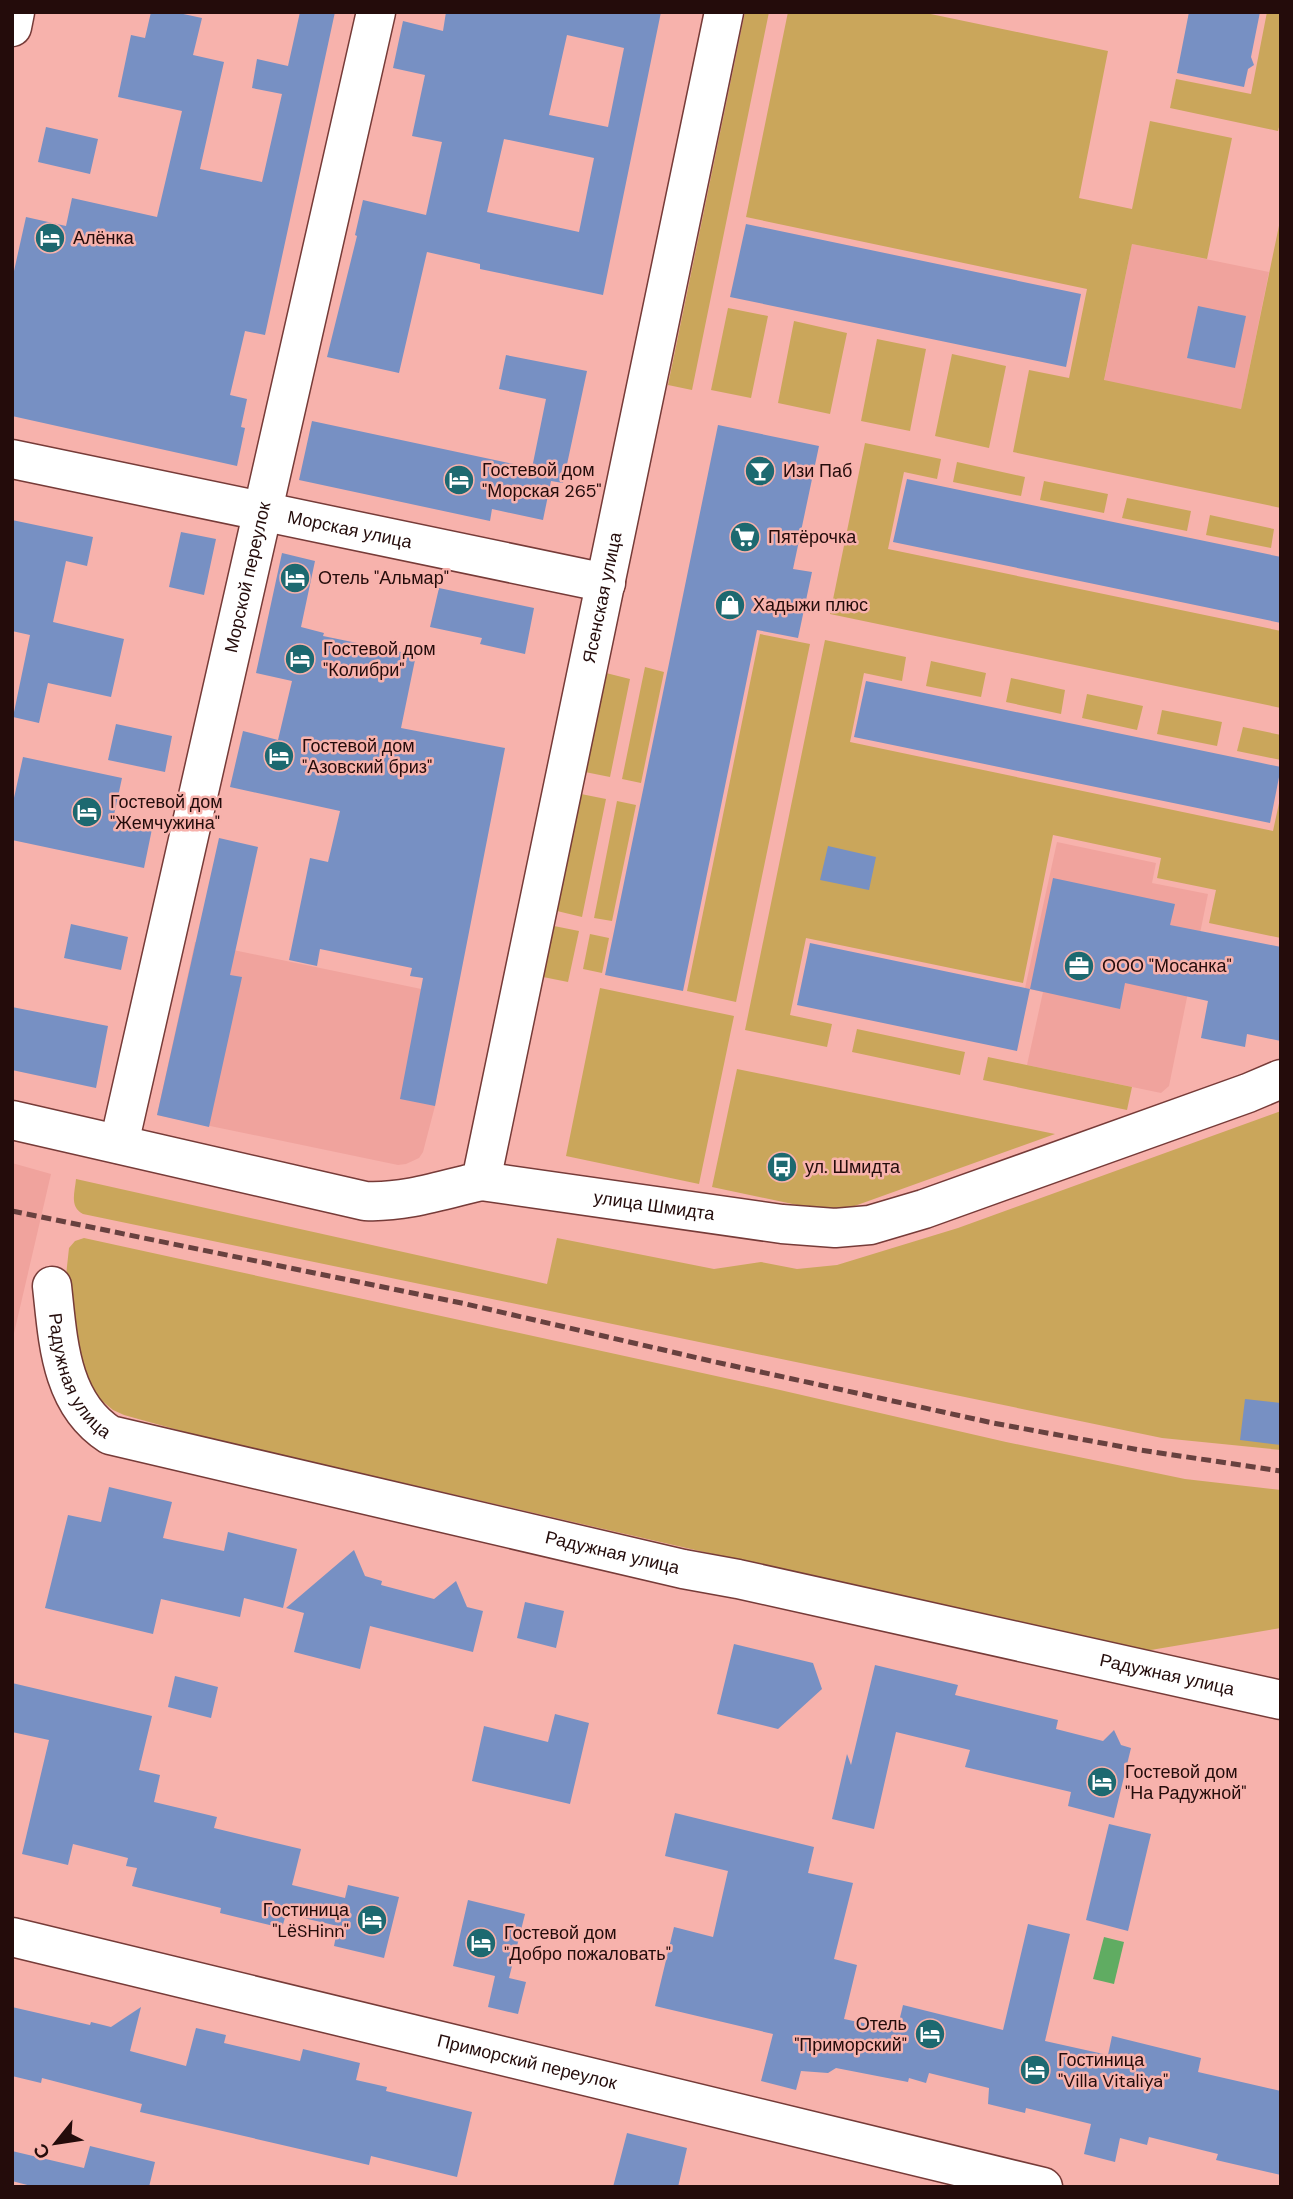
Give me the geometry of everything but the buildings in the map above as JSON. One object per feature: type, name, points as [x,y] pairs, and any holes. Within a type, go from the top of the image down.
[{"type":"street","points":[[12,27],[15,12]]},
{"type":"street","name":"Морской переулок","points":[[119,1144],[376,12]]},
{"type":"street","name":"Ясенская улица","points":[[481,1181],[724,12]]},
{"type":"street","name":"Морская улица","points":[[12,459],[606,583]]},
{"type":"street","name":"улица Шмидта","points":[[12,1120],[365,1201],[382,1202],[411,1198],[481,1181],[782,1224],[835,1228],[870,1225],[924,1209],[1281,1079]]},
{"type":"street","name":"Радужная улица","points":[[52,1286],[63,1363],[74,1396],[97,1427],[110,1435],[683,1569],[1281,1700]]},
{"type":"street","name":"Приморский переулок","points":[[12,1937],[1043,2187]]},
{"type":"shaded area","points":[[745,12],[769,12],[692,390],[668,385]]},
{"type":"shaded area","points":[[788,12],[921,12],[1108,51],[1079,198],[1132,209],[1150,121],[1232,138],[1207,259],[1132,244],[1104,380],[1241,409],[1281,216],[1281,508],[1013,452],[1029,370],[1069,378],[1087,289],[746,217]]},
{"type":"shaded area","points":[[1267,12],[1281,12],[1281,119],[1278,131],[1170,108],[1176,79],[1251,94]]},
{"type":"shaded area","points":[[1132,244],[1269,272],[1241,409],[1104,381]]},
{"type":"shaded area","points":[[728,308],[768,316],[751,398],[711,390]]},
{"type":"shaded area","points":[[794,321],[847,333],[830,414],[778,403]]},
{"type":"shaded area","points":[[877,339],[926,349],[910,431],[861,421]]},
{"type":"shaded area","points":[[952,354],[1006,366],[989,448],[935,436]]},
{"type":"shaded area","points":[[865,443],[941,459],[937,479],[904,472],[888,549],[1281,631],[1281,708],[830,614]]},
{"type":"shaded area","points":[[957,462],[1025,477],[1021,496],[953,482]]},
{"type":"shaded area","points":[[1044,481],[1108,494],[1104,513],[1040,500]]},
{"type":"shaded area","points":[[1127,498],[1191,511],[1187,531],[1122,518]]},
{"type":"shaded area","points":[[1210,515],[1274,529],[1271,548],[1206,535]]},
{"type":"shaded area","points":[[760,634],[810,644],[736,1002],[687,991]]},
{"type":"shaded area","points":[[825,640],[906,657],[902,681],[864,673],[850,742],[1273,831],[1281,794],[1281,938],[1209,923],[1216,890],[1157,878],[1161,858],[1053,835],[1023,983],[806,938],[790,1015],[832,1024],[827,1047],[745,1030]]},
{"type":"shaded area","points":[[931,661],[986,673],[981,697],[926,686]]},
{"type":"shaded area","points":[[645,667],[664,672],[641,783],[622,779]]},
{"type":"shaded area","points":[[606,673],[630,679],[610,777],[585,772]]},
{"type":"shaded area","points":[[1011,678],[1065,690],[1061,714],[1006,702]]},
{"type":"shaded area","points":[[1087,694],[1143,706],[1137,730],[1082,718]]},
{"type":"shaded area","points":[[1162,710],[1222,722],[1217,746],[1157,734]]},
{"type":"shaded area","points":[[1243,727],[1281,735],[1281,760],[1237,751]]},
{"type":"shaded area","points":[[581,794],[606,799],[582,917],[557,911]]},
{"type":"shaded area","points":[[617,801],[636,805],[612,921],[594,918]]},
{"type":"shaded area","points":[[1057,842],[1156,863],[1152,883],[1208,894],[1169,1086],[1161,1093],[1027,1065],[1043,992],[1025,988]]},
{"type":"shaded area","points":[[554,926],[579,931],[568,982],[543,977]]},
{"type":"shaded area","points":[[590,934],[609,938],[602,973],[583,969]]},
{"type":"shaded area","points":[[195,942],[455,996],[435,1106],[419,1158],[398,1165],[157,1115]]},
{"type":"shaded area","points":[[600,988],[734,1016],[699,1184],[566,1156]]},
{"type":"shaded area","points":[[857,1029],[965,1052],[960,1075],[852,1052]]},
{"type":"shaded area","points":[[988,1057],[1132,1087],[1127,1110],[983,1080]]},
{"type":"shaded area","points":[[737,1069],[1055,1134],[835,1213],[712,1187]]},
{"type":"shaded area","points":[[1281,1111],[1281,1450],[1162,1438],[83,1214],[74,1203],[76,1179],[547,1284],[557,1238],[714,1269],[761,1262],[797,1269],[837,1265],[958,1228]]},
{"type":"shaded area","points":[[12,1163],[51,1174],[12,1342]]},
{"type":"shaded area","points":[[84,1238],[1006,1442],[1185,1479],[1281,1490],[1281,1628],[1139,1652],[203,1437],[124,1415],[113,1410],[95,1395],[80,1363],[64,1294],[69,1248],[75,1241]]},
{"type":"shaded area","points":[[1104,1937],[1124,1942],[1114,1984],[1093,1979]]},
{"type":"railway","points":[[12,1211],[466,1304],[993,1423],[1140,1450],[1281,1471]]},
{"type":"place","name":"Алёнка","points":[[50,238]]},
{"type":"place","name":"Изи Паб","points":[[760,471]]},
{"type":"place","name":"Гостевой дом \"Морская 265\"","points":[[459,480]]},
{"type":"place","name":"Пятёрочка","points":[[745,537]]},
{"type":"place","name":"Отель \"Альмар\"","points":[[295,578]]},
{"type":"place","name":"Хадыжи плюс","points":[[730,605]]},
{"type":"place","name":"Гостевой дом \"Колибри\"","points":[[300,659]]},
{"type":"place","name":"Гостевой дом \"Азовский бриз\"","points":[[279,756]]},
{"type":"place","name":"Гостевой дом \"Жемчужина\"","points":[[87,812]]},
{"type":"place","name":"ООО \"Мосанка\"","points":[[1079,966]]},
{"type":"place","name":"ул. Шмидта","points":[[782,1167]]},
{"type":"place","name":"Гостевой дом \"На Радужной\"","points":[[1102,1782]]},
{"type":"place","name":"Гостиница \"LёSHinn\"","points":[[372,1920]]},
{"type":"place","name":"Гостевой дом \"Добро пожаловать\"","points":[[481,1943]]},
{"type":"place","name":"Отель \"Приморский\"","points":[[930,2034]]},
{"type":"place","name":"Гостиница \"Villa Vitaliya\"","points":[[1035,2070]]}]
